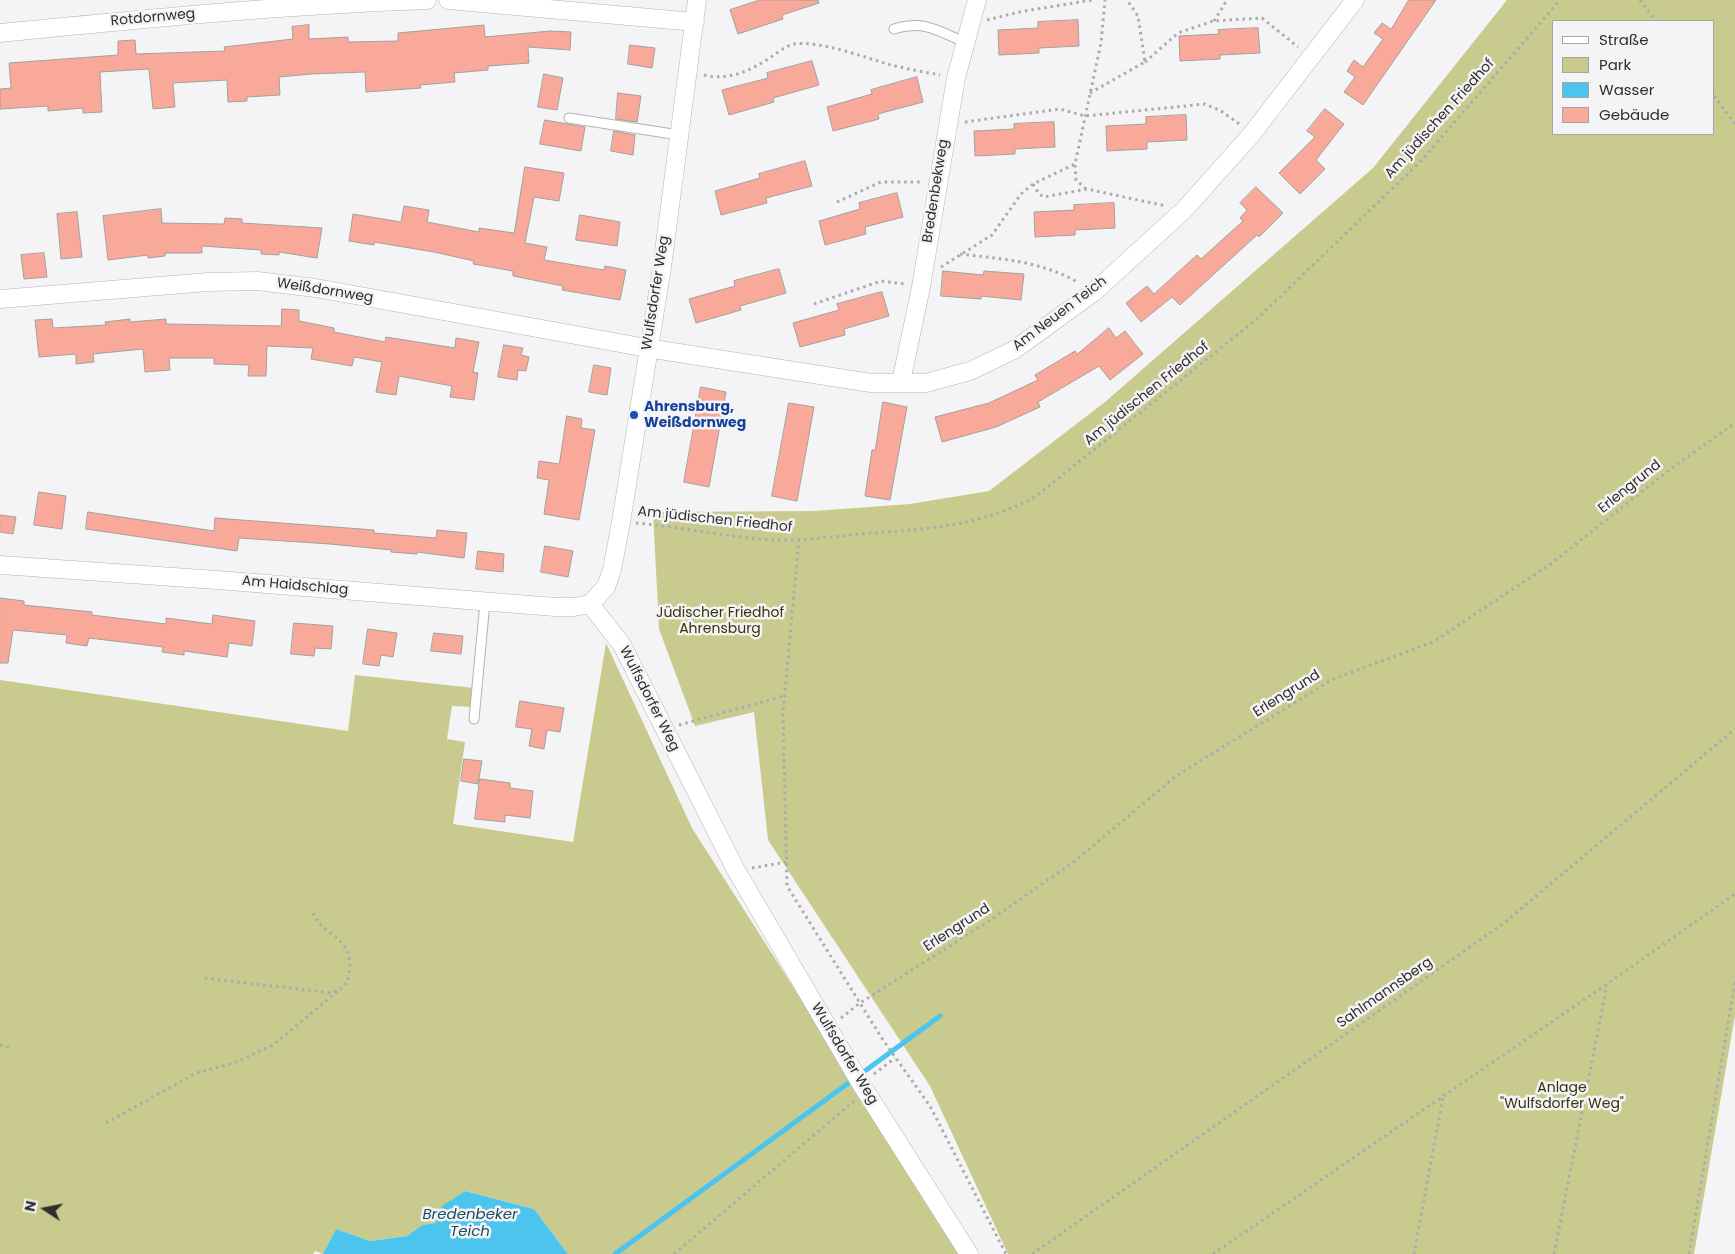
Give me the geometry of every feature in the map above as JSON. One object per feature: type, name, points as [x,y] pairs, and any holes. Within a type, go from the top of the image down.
[{"type":"street","name":"Rotdornweg","points":[[0,33],[237,10],[427,0]]},
{"type":"street","points":[[448,0],[695,22]]},
{"type":"street","name":"Wulfsdorfer Weg","points":[[697,0],[662,267],[647,348],[621,522],[612,570],[606,587],[590,604],[622,645],[736,870],[828,1028],[861,1084],[969,1254]]},
{"type":"street","name":"Bredenbekweg","points":[[901,382],[921,287],[947,125],[964,42],[977,0]]},
{"type":"street","name":"Am Neuen Teich","points":[[647,348],[871,382],[926,383],[970,371],[1014,350],[1094,292],[1184,210],[1251,135],[1355,0]]},
{"type":"street","name":"Weißdornweg","points":[[0,299],[208,282],[257,281],[316,288],[647,348]]},
{"type":"street","name":"Am Haidschlag","points":[[0,566],[208,579],[555,607],[574,607],[590,604]]},
{"type":"lane","points":[[894,30],[911,24],[927,25],[964,42]]},
{"type":"lane","points":[[569,118],[679,135]]},
{"type":"lane","points":[[474,719],[486,602]]},
{"type":"path","points":[[970,24],[1019,12],[1092,0]]},
{"type":"path","points":[[1087,189],[1076,180],[1075,164],[1101,43],[1105,0]]},
{"type":"path","points":[[1128,0],[1138,16],[1145,62]]},
{"type":"path","points":[[1213,22],[1227,0]]},
{"type":"path","name":"Am jüdischen Friedhof","points":[[621,522],[676,526],[771,540],[799,539],[955,526],[1007,512],[1035,497],[1257,319],[1421,162],[1560,0]]},
{"type":"path","points":[[1640,0],[1655,20]]},
{"type":"path","points":[[1090,93],[1145,62],[1178,33],[1213,22],[1262,18],[1310,57]]},
{"type":"path","points":[[688,72],[713,78],[734,76],[752,69],[784,48],[794,44],[838,50],[894,66],[942,75]]},
{"type":"path","points":[[1715,97],[1735,124]]},
{"type":"path","points":[[947,125],[1060,109],[1085,116],[1205,104],[1235,120],[1251,135]]},
{"type":"path","points":[[940,268],[958,254],[992,235],[1021,194],[1033,184],[1075,164]]},
{"type":"path","points":[[837,202],[881,182],[922,182]]},
{"type":"path","points":[[1033,184],[1039,194],[1044,197],[1087,189],[1184,210]]},
{"type":"path","points":[[958,254],[1024,262],[1062,273],[1094,292]]},
{"type":"path","points":[[814,304],[881,281],[906,284]]},
{"type":"path","name":"Erlengrund","points":[[828,1028],[860,1003],[989,921],[1075,860],[1176,776],[1333,679],[1433,642],[1552,563],[1673,467],[1735,424]]},
{"type":"path","points":[[799,539],[783,713],[788,886],[895,1058],[930,1106],[1006,1254]]},
{"type":"path","points":[[665,728],[784,696]]},
{"type":"path","name":"Sahlmannsberg","points":[[1032,1254],[1504,923],[1735,729]]},
{"type":"path","points":[[736,870],[786,862]]},
{"type":"path","points":[[1213,1254],[1608,984],[1735,894]]},
{"type":"path","points":[[106,1123],[196,1073],[234,1063],[273,1045],[348,982],[350,969],[345,947],[333,934],[317,922],[313,914]]},
{"type":"path","points":[[330,938],[333,934]]},
{"type":"path","points":[[205,978],[270,987],[338,991]]},
{"type":"path","points":[[1689,1254],[1735,982]]},
{"type":"path","points":[[1554,1254],[1608,984]]},
{"type":"path","points":[[0,1046],[9,1047]]},
{"type":"path","points":[[861,1084],[895,1058]]},
{"type":"path","points":[[1414,1254],[1443,1096]]},
{"type":"path","points":[[674,1254],[853,1102]]},
{"type":"green space","points":[[1507,0],[1735,0],[1735,1015],[1694,1254],[1008,1254],[930,1086],[768,840],[754,712],[695,726],[659,629],[653,512],[815,511],[910,504],[989,491],[1105,402],[1373,168]]},
{"type":"green space","points":[[606,643],[692,828],[963,1254],[568,1254],[534,1209],[465,1191],[437,1223],[422,1225],[407,1236],[370,1241],[336,1229],[323,1254],[315,1251],[313,1254],[0,1254],[0,680],[348,731],[355,675],[474,688],[471,707],[452,706],[447,739],[465,742],[453,824],[573,842]]},
{"type":"water","name":"Bredenbeker Teich","points":[[465,1191],[534,1209],[568,1254],[323,1254],[336,1229],[370,1241],[407,1236],[422,1225],[436,1223],[442,1206]]},
{"type":"building","points":[[760,0],[818,0],[819,3],[782,15],[783,19],[738,34],[730,10]]},
{"type":"building","points":[[1409,0],[1436,0],[1363,105],[1344,92],[1355,77],[1347,71],[1354,60],[1363,67],[1383,39],[1374,33],[1382,23],[1391,29]]},
{"type":"building","points":[[1078,20],[1079,46],[1039,48],[1039,53],[999,55],[998,30],[1038,28],[1038,22]]},
{"type":"building","points":[[309,25],[309,39],[348,37],[348,42],[398,41],[398,33],[484,25],[485,37],[550,31],[571,32],[570,50],[528,47],[529,63],[488,66],[488,70],[454,73],[455,82],[420,85],[421,88],[366,92],[365,72],[311,74],[279,77],[280,95],[247,97],[247,101],[228,102],[227,80],[173,83],[175,107],[153,109],[149,69],[100,72],[102,112],[83,113],[83,108],[48,111],[48,106],[0,109],[0,89],[11,88],[9,63],[118,55],[118,41],[135,40],[136,54],[225,51],[224,47],[293,39],[292,27]]},
{"type":"building","points":[[1258,28],[1260,53],[1220,55],[1220,59],[1180,61],[1179,36],[1219,34],[1218,30]]},
{"type":"building","points":[[630,45],[655,48],[652,68],[628,64]]},
{"type":"building","points":[[812,61],[819,85],[773,98],[774,102],[729,115],[722,90],[768,78],[767,73]]},
{"type":"building","points":[[544,74],[563,78],[557,110],[538,107]]},
{"type":"building","points":[[917,77],[923,102],[878,114],[879,119],[833,131],[827,107],[872,94],[871,90]]},
{"type":"building","points":[[618,93],[641,96],[637,122],[616,119]]},
{"type":"building","points":[[1325,109],[1344,124],[1316,160],[1325,169],[1300,194],[1279,173],[1315,137],[1307,131]]},
{"type":"building","points":[[1186,115],[1187,140],[1147,142],[1147,149],[1107,151],[1106,126],[1146,124],[1146,117]]},
{"type":"building","points":[[545,120],[585,127],[581,151],[540,144]]},
{"type":"building","points":[[1054,122],[1055,147],[1015,149],[1015,154],[975,156],[974,131],[1014,129],[1014,124]]},
{"type":"building","points":[[614,131],[635,135],[633,155],[611,151]]},
{"type":"building","points":[[805,161],[812,186],[766,198],[767,203],[721,215],[715,191],[760,178],[759,174]]},
{"type":"building","points":[[525,167],[564,173],[559,201],[534,197],[525,243],[547,247],[544,260],[604,270],[605,266],[626,270],[620,300],[562,290],[563,286],[513,276],[513,271],[473,264],[474,261],[434,252],[374,242],[374,245],[349,241],[353,214],[401,222],[404,206],[429,210],[427,222],[479,232],[479,228],[514,233]]},
{"type":"building","points":[[1256,187],[1283,213],[1259,237],[1257,235],[1180,305],[1172,297],[1141,322],[1126,303],[1147,286],[1154,294],[1197,255],[1201,259],[1243,221],[1240,218],[1247,210],[1240,203]]},
{"type":"building","points":[[897,193],[903,217],[865,227],[866,234],[825,245],[819,221],[860,209],[859,203]]},
{"type":"building","points":[[1114,203],[1115,228],[1075,230],[1075,235],[1035,237],[1034,212],[1074,210],[1074,205]]},
{"type":"building","points":[[161,209],[162,223],[224,224],[225,218],[242,219],[242,223],[322,228],[317,258],[279,252],[279,255],[261,254],[261,250],[202,246],[202,253],[165,253],[165,256],[148,258],[148,255],[108,260],[103,216]]},
{"type":"building","points":[[77,212],[82,257],[61,259],[57,214]]},
{"type":"building","points":[[580,215],[620,222],[617,246],[576,240]]},
{"type":"building","points":[[44,253],[47,277],[24,279],[21,255]]},
{"type":"building","points":[[779,269],[786,293],[740,306],[741,310],[696,323],[689,299],[735,286],[734,281]]},
{"type":"building","points":[[943,271],[983,275],[984,271],[1024,274],[1021,300],[981,296],[981,299],[941,296]]},
{"type":"building","points":[[882,292],[889,316],[844,329],[845,335],[800,347],[793,323],[839,310],[837,304]]},
{"type":"building","points":[[282,309],[299,310],[299,321],[334,328],[334,332],[385,342],[386,337],[455,348],[456,338],[479,342],[473,372],[478,373],[474,400],[450,397],[452,386],[399,376],[396,395],[376,392],[382,362],[354,357],[352,366],[311,359],[313,348],[267,346],[266,376],[248,376],[249,365],[214,364],[214,358],[169,358],[170,370],[145,372],[143,349],[93,354],[94,362],[76,364],[76,354],[39,357],[35,320],[52,319],[53,328],[106,325],[105,322],[130,319],[130,322],[166,319],[166,324],[281,326]]},
{"type":"building","points":[[1109,328],[1116,338],[1125,331],[1143,354],[1110,380],[1099,366],[1038,402],[1040,407],[996,427],[942,442],[935,417],[989,403],[1038,380],[1035,375],[1075,351],[1077,354]]},
{"type":"building","points":[[504,345],[523,348],[521,355],[529,357],[526,371],[518,370],[517,380],[498,377]]},
{"type":"building","points":[[594,365],[611,368],[607,395],[589,392]]},
{"type":"building","points":[[701,387],[726,392],[709,487],[684,482]]},
{"type":"building","points":[[883,402],[907,407],[890,500],[865,496],[872,450],[875,450]]},
{"type":"building","points":[[789,403],[814,407],[797,501],[772,496]]},
{"type":"building","points":[[567,416],[582,419],[581,428],[595,430],[579,520],[544,514],[549,480],[537,478],[539,461],[559,464]]},
{"type":"building","points":[[39,492],[66,496],[62,529],[34,525]]},
{"type":"building","points":[[88,512],[214,531],[215,518],[374,530],[374,533],[436,538],[437,530],[467,533],[464,558],[417,552],[417,554],[391,552],[391,550],[330,544],[239,538],[237,551],[86,529]]},
{"type":"building","points":[[0,515],[16,517],[13,534],[0,532]]},
{"type":"building","points":[[545,546],[573,551],[568,577],[541,572]]},
{"type":"building","points":[[478,551],[504,554],[503,572],[476,569]]},
{"type":"building","points":[[0,598],[24,601],[24,605],[92,612],[92,615],[166,624],[166,618],[212,624],[213,615],[255,621],[252,646],[229,643],[227,657],[184,651],[184,655],[162,652],[163,647],[89,638],[87,646],[66,643],[67,635],[13,630],[8,663],[0,663]]},
{"type":"building","points":[[294,623],[333,626],[331,649],[315,648],[314,656],[291,654]]},
{"type":"building","points":[[368,629],[397,633],[393,657],[381,655],[379,666],[363,664]]},
{"type":"building","points":[[434,633],[463,636],[461,654],[431,651]]},
{"type":"building","points":[[520,701],[564,708],[560,732],[547,730],[544,749],[529,746],[532,729],[516,727]]},
{"type":"building","points":[[464,759],[482,761],[478,784],[461,781]]},
{"type":"building","points":[[480,779],[510,783],[510,788],[533,791],[530,818],[505,815],[505,822],[475,819]]},
{"type":"waterway","points":[[615,1254],[940,1016]]},
{"type":"place","name":"Ahrensburg, Weißdornweg","points":[[634,415]]},
{"type":"park label","name":"Jüdischer Friedhof Ahrensburg","points":[[720,622]]},
{"type":"park label","name":"Anlage \"Wulfsdorfer Weg\"","points":[[1562,1096]]}]
